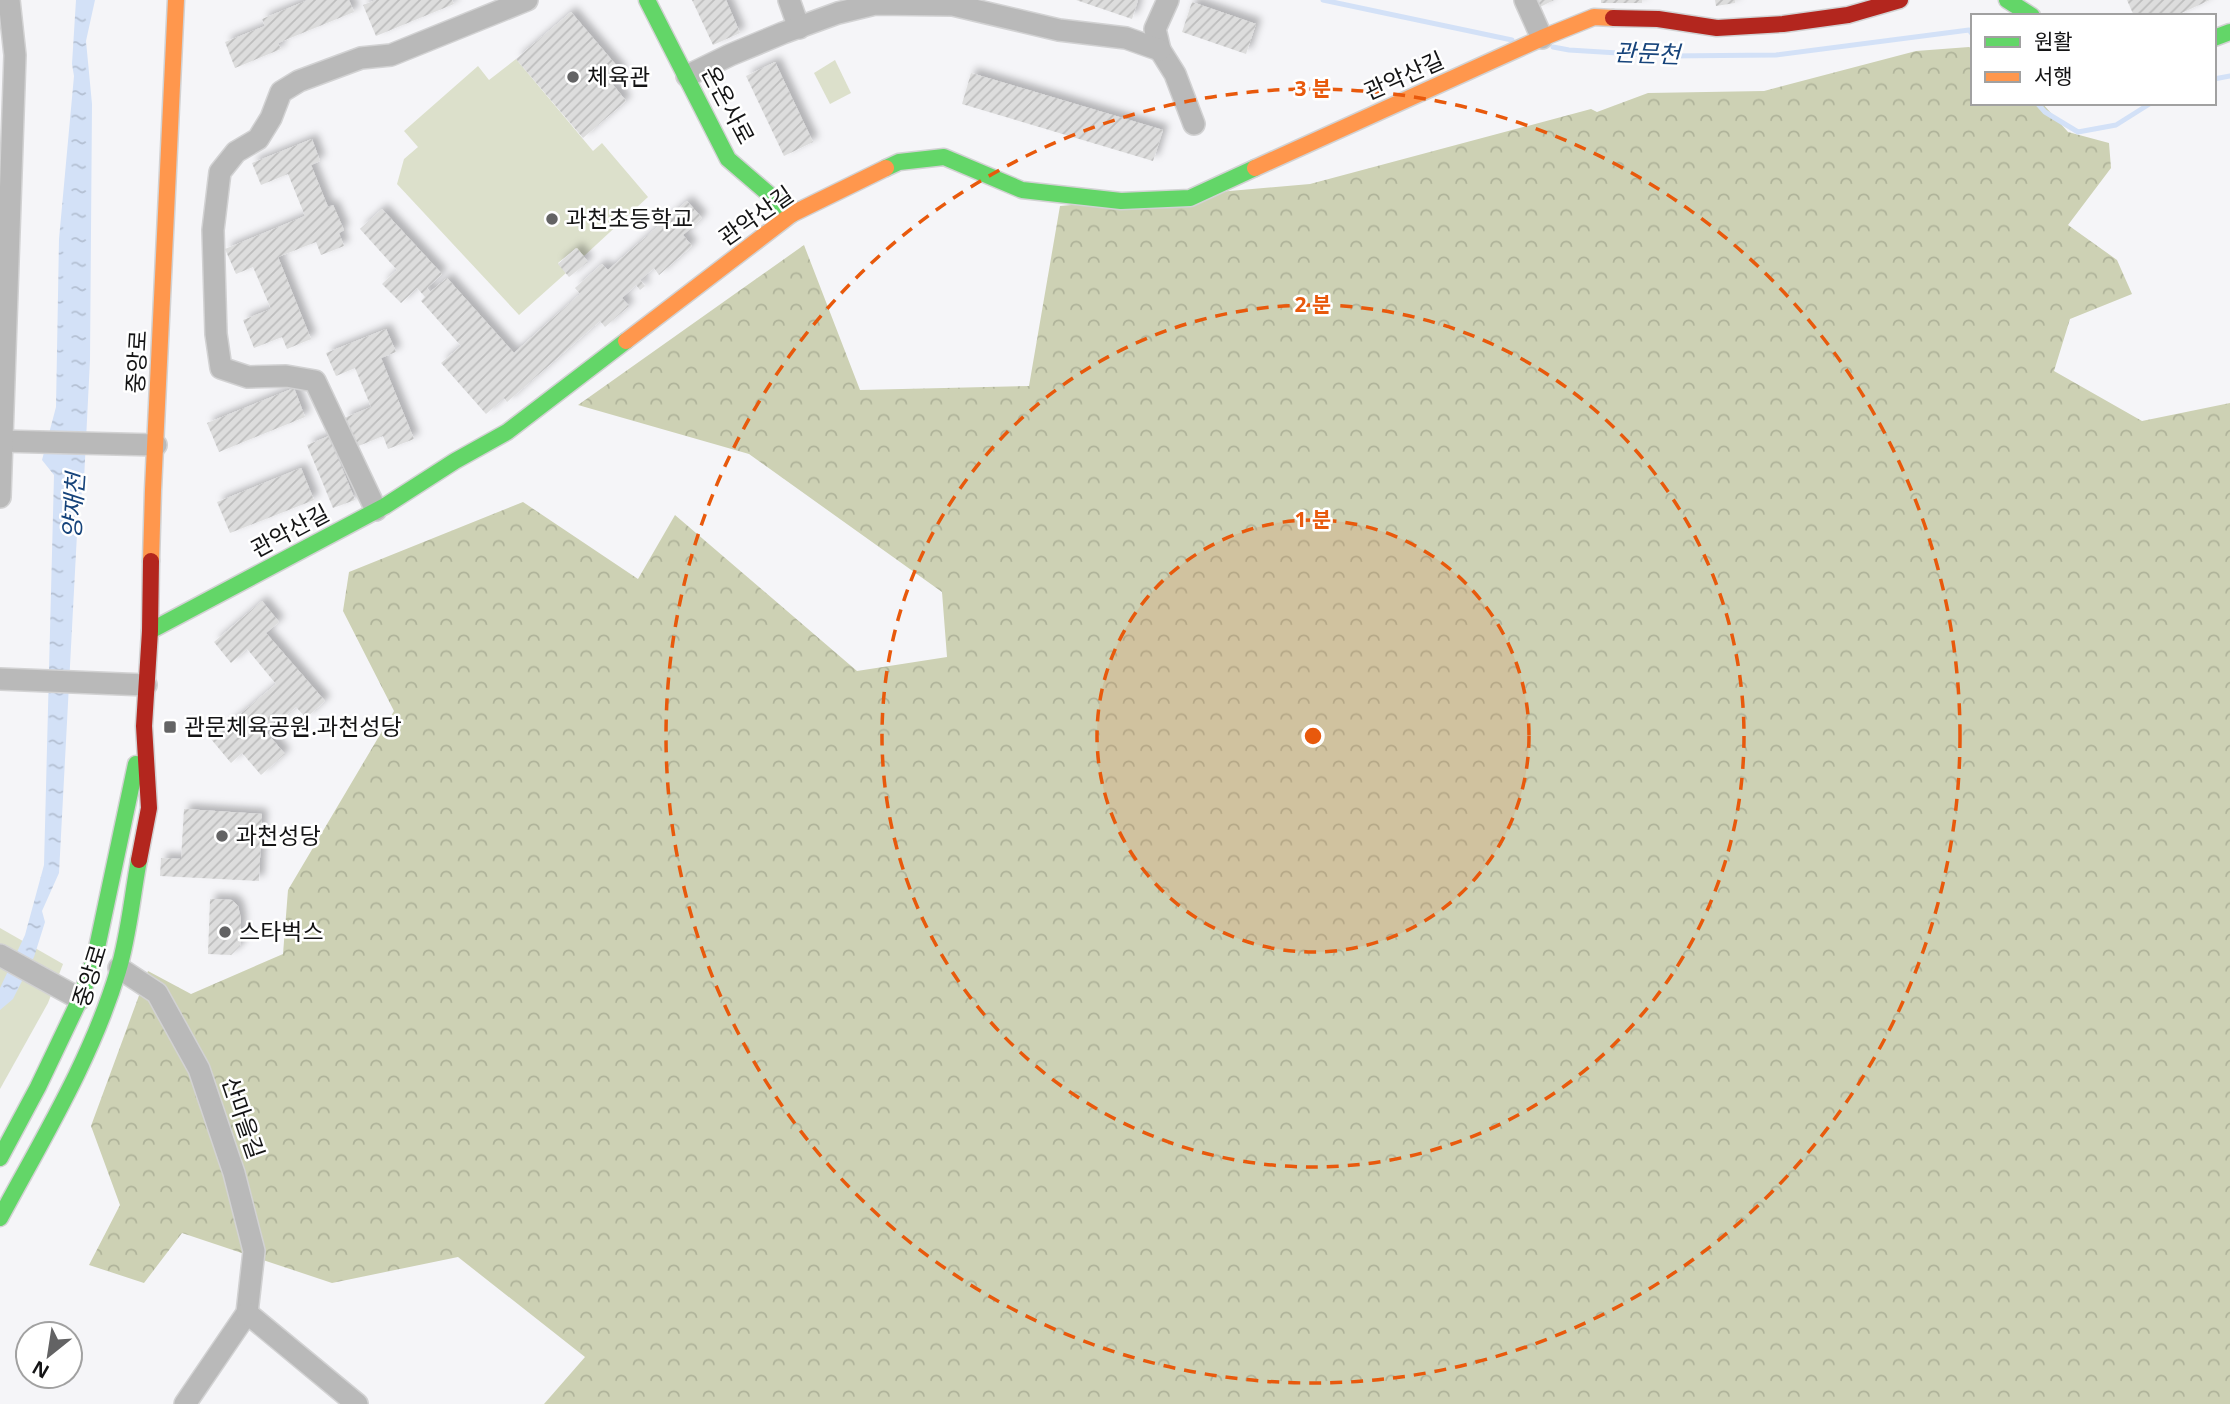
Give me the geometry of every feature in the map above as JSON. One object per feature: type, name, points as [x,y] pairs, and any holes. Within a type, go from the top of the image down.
[{"type":"street","points":[[0,496],[6,441],[9,0]]},
{"type":"street","name":"중앙로","points":[[0,1218],[63,1101],[106,1010],[119,968],[149,808],[144,726],[176,0]]},
{"type":"street","points":[[376,510],[315,381],[286,376],[248,377],[221,368],[216,334],[214,230],[220,172],[236,152],[258,138],[271,118],[281,92],[299,81],[361,58],[391,55],[527,0]]},
{"type":"street","name":"온온사로","points":[[647,0],[729,159],[792,214]]},
{"type":"street","points":[[789,0],[799,28]]},
{"type":"street","points":[[1168,0],[1155,30],[1160,50],[1175,74],[1194,124]]},
{"type":"street","points":[[1525,0],[1541,39],[1592,8],[1717,28],[1783,24],[1844,8],[1900,0]]},
{"type":"street","points":[[2007,0],[2029,14]]},
{"type":"street","points":[[687,76],[730,55],[838,13],[875,4],[953,5],[1059,30],[1126,38],[1160,50]]},
{"type":"street","name":"관악산길","points":[[150,631],[376,510],[507,432],[792,214],[899,162],[944,157],[1022,190],[1121,201],[1191,198],[1541,39]]},
{"type":"street","points":[[6,441],[156,445]]},
{"type":"street","points":[[0,679],[146,685]]},
{"type":"street","name":"중앙로","points":[[0,1158],[80,999],[95,957],[144,726]]},
{"type":"street","points":[[0,955],[80,999]]},
{"type":"street","name":"산마을길","points":[[119,968],[157,993],[199,1069],[234,1173],[254,1251],[247,1313],[185,1404]]},
{"type":"street","points":[[247,1313],[357,1404]]},
{"type":"green space","points":[[1969,47],[1971,105],[2044,105],[2068,132],[2109,143],[2111,168],[2068,225],[2117,260],[2132,294],[2070,319],[2054,371],[2142,421],[2230,403],[2230,1404],[544,1404],[585,1357],[458,1257],[332,1283],[182,1233],[144,1283],[89,1265],[120,1205],[91,1126],[148,971],[191,994],[283,954],[288,890],[394,711],[343,611],[349,572],[523,502],[638,579],[675,515],[857,671],[947,657],[942,592],[749,454],[578,405],[804,245],[860,390],[1029,386],[1060,206],[1310,184],[1591,109],[1597,112],[1648,93],[1764,91],[1916,51]]},
{"type":"green space","points":[[516,59],[593,151],[602,143],[648,197],[584,256],[576,248],[558,263],[566,273],[519,315],[397,184],[404,159],[418,147],[404,131],[478,66],[489,80]]},
{"type":"green space","points":[[835,60],[851,93],[830,104],[814,73]]},
{"type":"green space","points":[[0,928],[63,964],[48,1003],[0,1089]]},
{"type":"water","name":"양재천","points":[[76,0],[95,0],[86,41],[92,104],[90,360],[84,480],[78,515],[59,873],[42,911],[45,922],[34,957],[13,999],[0,1010],[0,988],[25,935],[44,865],[54,475],[42,460],[56,407],[59,239],[74,76],[72,64]]},
{"type":"building","points":[[308,0],[349,0],[354,12],[278,43],[281,49],[235,68],[225,42],[265,26],[262,19]]},
{"type":"building","points":[[376,0],[452,0],[454,4],[376,36],[363,5]]},
{"type":"building","points":[[692,0],[726,0],[740,33],[713,45]]},
{"type":"building","points":[[1076,0],[1138,0],[1132,19]]},
{"type":"building","points":[[1536,0],[1554,0],[1540,7]]},
{"type":"building","points":[[1601,0],[1642,0],[1642,3],[1601,3]]},
{"type":"building","points":[[1715,0],[1735,0],[1735,3],[1716,6]]},
{"type":"building","points":[[2127,0],[2210,0],[2179,14],[2133,14]]},
{"type":"building","points":[[1192,2],[1256,24],[1246,54],[1182,32]]},
{"type":"building","name":"체육관","points":[[571,12],[622,72],[610,81],[626,101],[583,138],[516,59]]},
{"type":"building","points":[[775,62],[813,142],[784,156],[746,76]]},
{"type":"building","points":[[971,73],[1163,130],[1153,161],[962,104]]},
{"type":"building","points":[[312,139],[320,161],[311,165],[328,207],[333,205],[344,230],[339,233],[344,246],[321,255],[316,242],[278,257],[311,339],[287,349],[282,337],[254,348],[243,320],[271,309],[253,267],[236,274],[225,249],[305,216],[288,174],[261,185],[252,163]]},
{"type":"building","points":[[687,201],[702,218],[683,235],[692,246],[659,275],[654,268],[640,280],[645,286],[640,290],[636,285],[622,298],[629,306],[605,327],[600,321],[507,402],[504,398],[486,414],[441,363],[461,346],[421,301],[425,297],[417,288],[401,303],[382,284],[397,270],[360,229],[382,209],[442,274],[427,288],[430,292],[447,278],[514,353],[580,294],[575,288],[602,264],[608,270]]},
{"type":"building","points":[[577,248],[588,262],[569,277],[558,264]]},
{"type":"building","points":[[386,329],[396,352],[381,358],[414,439],[388,449],[383,436],[356,447],[344,418],[371,407],[355,368],[336,376],[326,353]]},
{"type":"building","points":[[294,388],[305,417],[219,452],[207,423]]},
{"type":"building","points":[[329,436],[355,500],[333,508],[307,445]]},
{"type":"building","points":[[301,468],[314,500],[230,533],[217,502]]},
{"type":"building","points":[[262,601],[279,622],[266,633],[325,701],[306,718],[296,707],[266,732],[285,754],[261,775],[242,753],[231,763],[211,739],[276,684],[247,649],[231,663],[214,642]]},
{"type":"building","name":"과천성당","points":[[184,809],[262,814],[259,881],[160,876],[161,858],[181,859]]},
{"type":"building","name":"스타벅스","points":[[210,899],[232,900],[238,906],[241,919],[240,946],[231,955],[208,954]]},
{"type":"waterway","name":"관문천","points":[[1323,0],[1512,40]]},
{"type":"waterway","name":"관문천","points":[[1553,47],[1667,56],[1776,55],[1969,30],[1971,32]]},
{"type":"waterway","name":"관문천","points":[[2216,79],[2230,76]]},
{"type":"waterway","name":"관문천","points":[[2039,105],[2045,112],[2078,132],[2116,125],[2148,105]]},
{"type":"traffic: fast","points":[[647,0],[728,159],[792,214]]},
{"type":"traffic: fast","points":[[2007,0],[2029,14]]},
{"type":"traffic: fast","points":[[2216,37],[2230,32]]},
{"type":"traffic: fast","points":[[886,168],[899,162],[944,157],[1022,190],[1121,201],[1190,198],[1255,168]]},
{"type":"traffic: fast","points":[[150,631],[385,506],[455,461],[507,432],[626,341]]},
{"type":"traffic: fast","points":[[0,1158],[80,999],[95,957],[136,764]]},
{"type":"traffic: fast","points":[[0,1218],[95,1035],[125,944],[139,860]]},
{"type":"traffic: slow","points":[[151,561],[176,0]]},
{"type":"traffic: slow","points":[[1255,168],[1542,38],[1594,17],[1613,18]]},
{"type":"traffic: slow","points":[[626,341],[792,214],[886,168]]},
{"type":"traffic: jam","points":[[1613,18],[1658,19],[1717,28],[1783,24],[1848,15],[1900,0]]},
{"type":"traffic: jam","points":[[139,860],[149,808],[144,726],[151,561]]},
{"type":"place","name":"체육관","points":[[573,77]]},
{"type":"place","name":"과천초등학교","points":[[552,219]]},
{"type":"place","name":"관문체육공원.과천성당","points":[[170,727]]},
{"type":"place","name":"과천성당","points":[[222,836]]},
{"type":"place","name":"스타벅스","points":[[225,932]]}]
